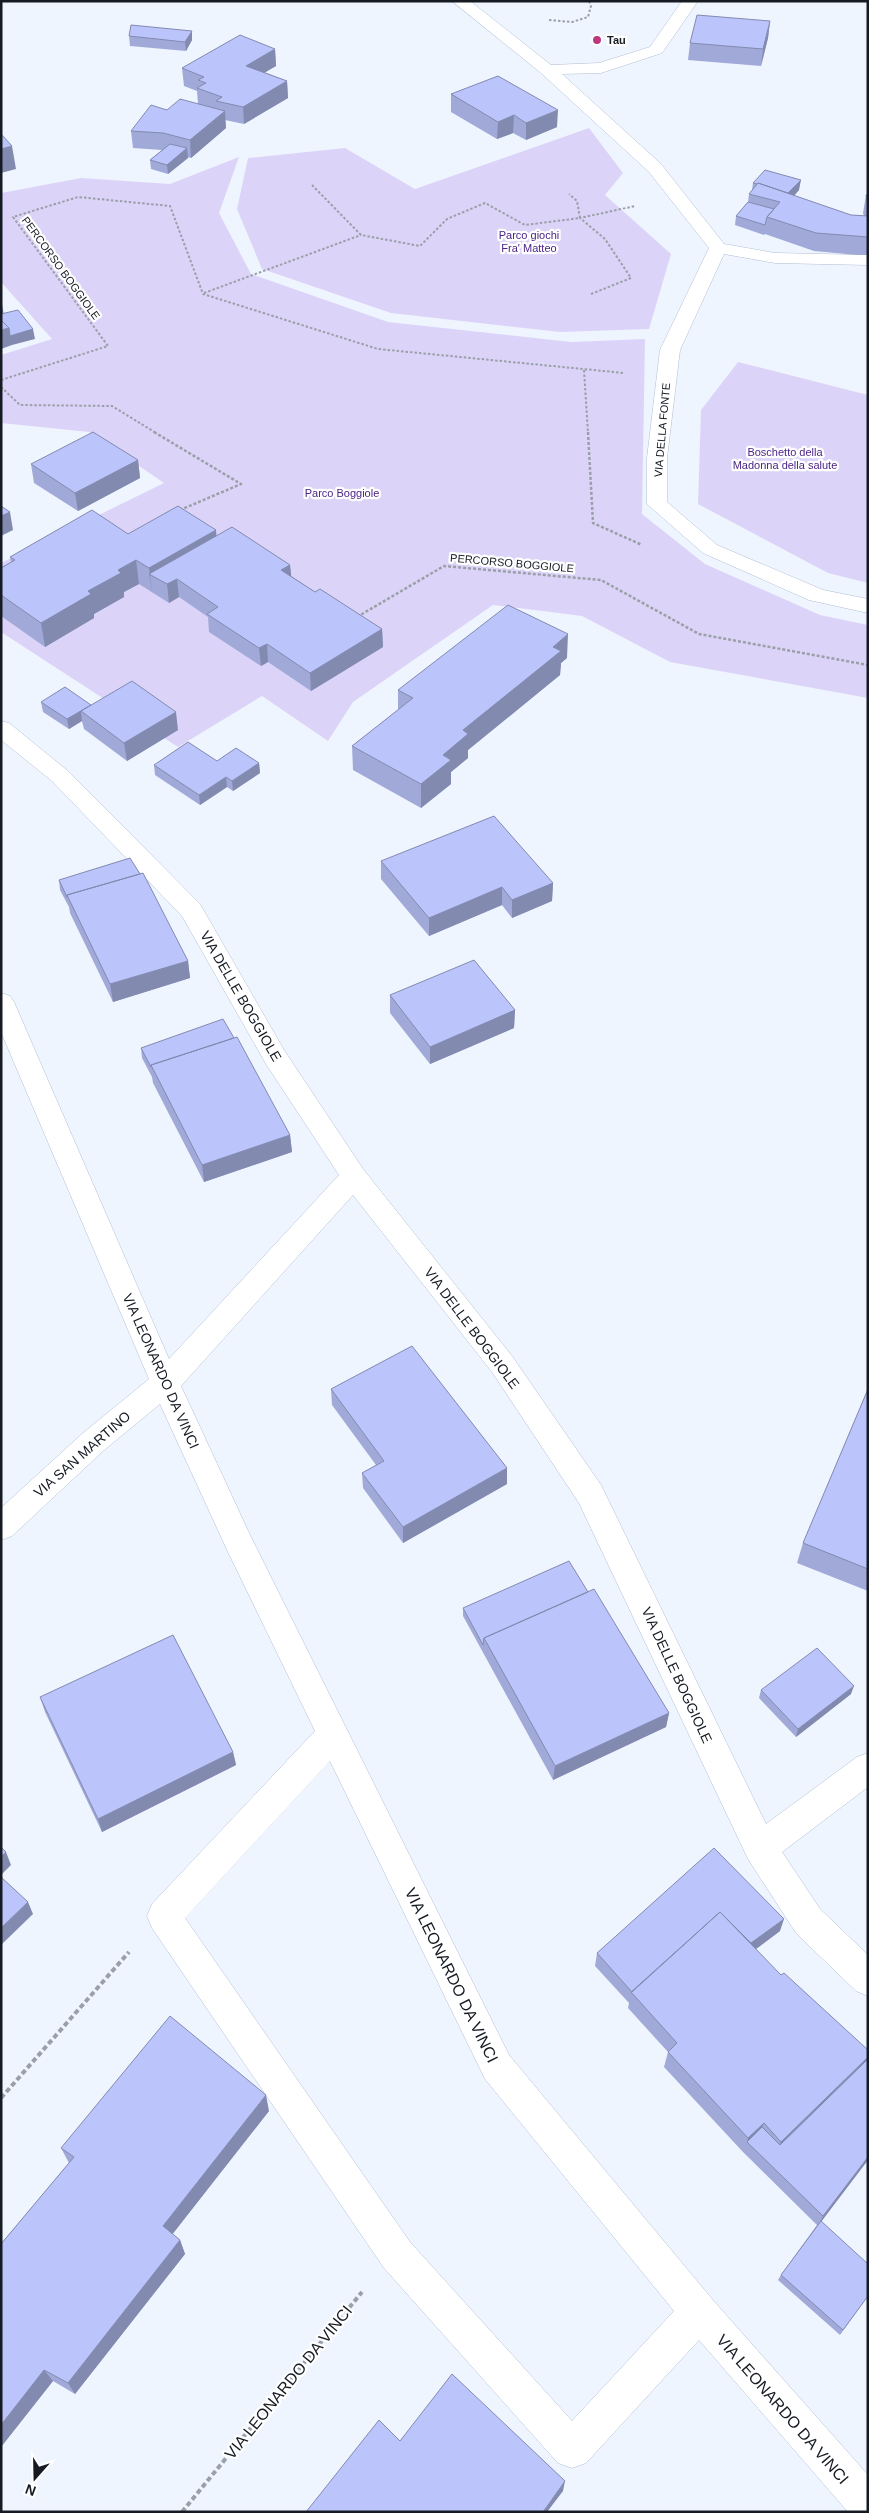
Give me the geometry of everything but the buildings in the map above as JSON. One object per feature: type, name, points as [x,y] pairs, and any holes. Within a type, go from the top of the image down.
[{"type":"street","points":[[460,1],[547,70],[655,168],[718,248],[775,258],[868,260]]},
{"type":"street","points":[[547,70],[601,68],[656,50],[690,1]]},
{"type":"street","name":"VIA DELLA FONTE","points":[[718,248],[670,350],[657,458],[657,504],[710,549],[817,595],[868,606]]},
{"type":"street","name":"VIA DELLE BOGGIOLE","points":[[1,728],[60,776],[192,910],[275,1057],[354,1176],[502,1364],[590,1494],[760,1848],[808,1922],[868,1979]]},
{"type":"street","name":"VIA LEONARDO DA VINCI","points":[[1,1002],[165,1383],[238,1543],[497,2067],[699,2312],[868,2506]]},
{"type":"street","name":"VIA SAN MARTINO","points":[[1,1527],[92,1442],[165,1383],[354,1176]]},
{"type":"street","points":[[334,1734],[164,1916],[398,2255],[572,2449],[699,2312]]},
{"type":"street","points":[[760,1848],[868,1768]]},
{"type":"path","points":[[312,185],[361,235]]},
{"type":"path","points":[[569,194],[578,201],[580,218],[605,239],[631,278],[591,294]]},
{"type":"path","name":"PERCORSO BOGGIOLE","points":[[1,380],[108,346],[13,217],[78,197],[170,206],[203,294]]},
{"type":"path","points":[[203,294],[361,235],[420,246],[447,219],[485,202],[525,226],[580,218],[677,197]]},
{"type":"path","points":[[203,294],[378,349],[584,370]]},
{"type":"path","points":[[1,387],[20,405],[112,406],[240,484],[178,511]]},
{"type":"path","name":"PERCORSO BOGGIOLE","points":[[353,619],[444,566],[601,580],[699,634],[868,666]]},
{"type":"path","points":[[1,2098],[127,1954],[164,1916]]},
{"type":"path","name":"VIA LEONARDO DA VINCI","points":[[182,2512],[354,2300],[398,2255]]},
{"type":"green space","name":"Parco giochi Fra' Matteo","points":[[589,128],[623,173],[605,195],[671,254],[649,329],[560,332],[391,313],[262,269],[237,209],[248,158],[345,148],[415,189]]},
{"type":"green space","name":"Parco Boggiole","points":[[239,157],[219,213],[251,274],[388,322],[571,342],[645,339],[642,514],[705,564],[820,615],[868,625],[868,698],[670,662],[582,616],[493,605],[353,702],[328,741],[262,696],[178,747],[1,632],[1,563],[164,483],[89,432],[1,423],[1,355],[52,339],[1,282],[1,193],[81,178],[170,184]]},
{"type":"green space","name":"Boschetto della Madonna della salute","points":[[738,362],[868,395],[868,583],[828,573],[698,504],[701,410]]},
{"type":"place","name":"Tau","points":[[597,40]]}]
